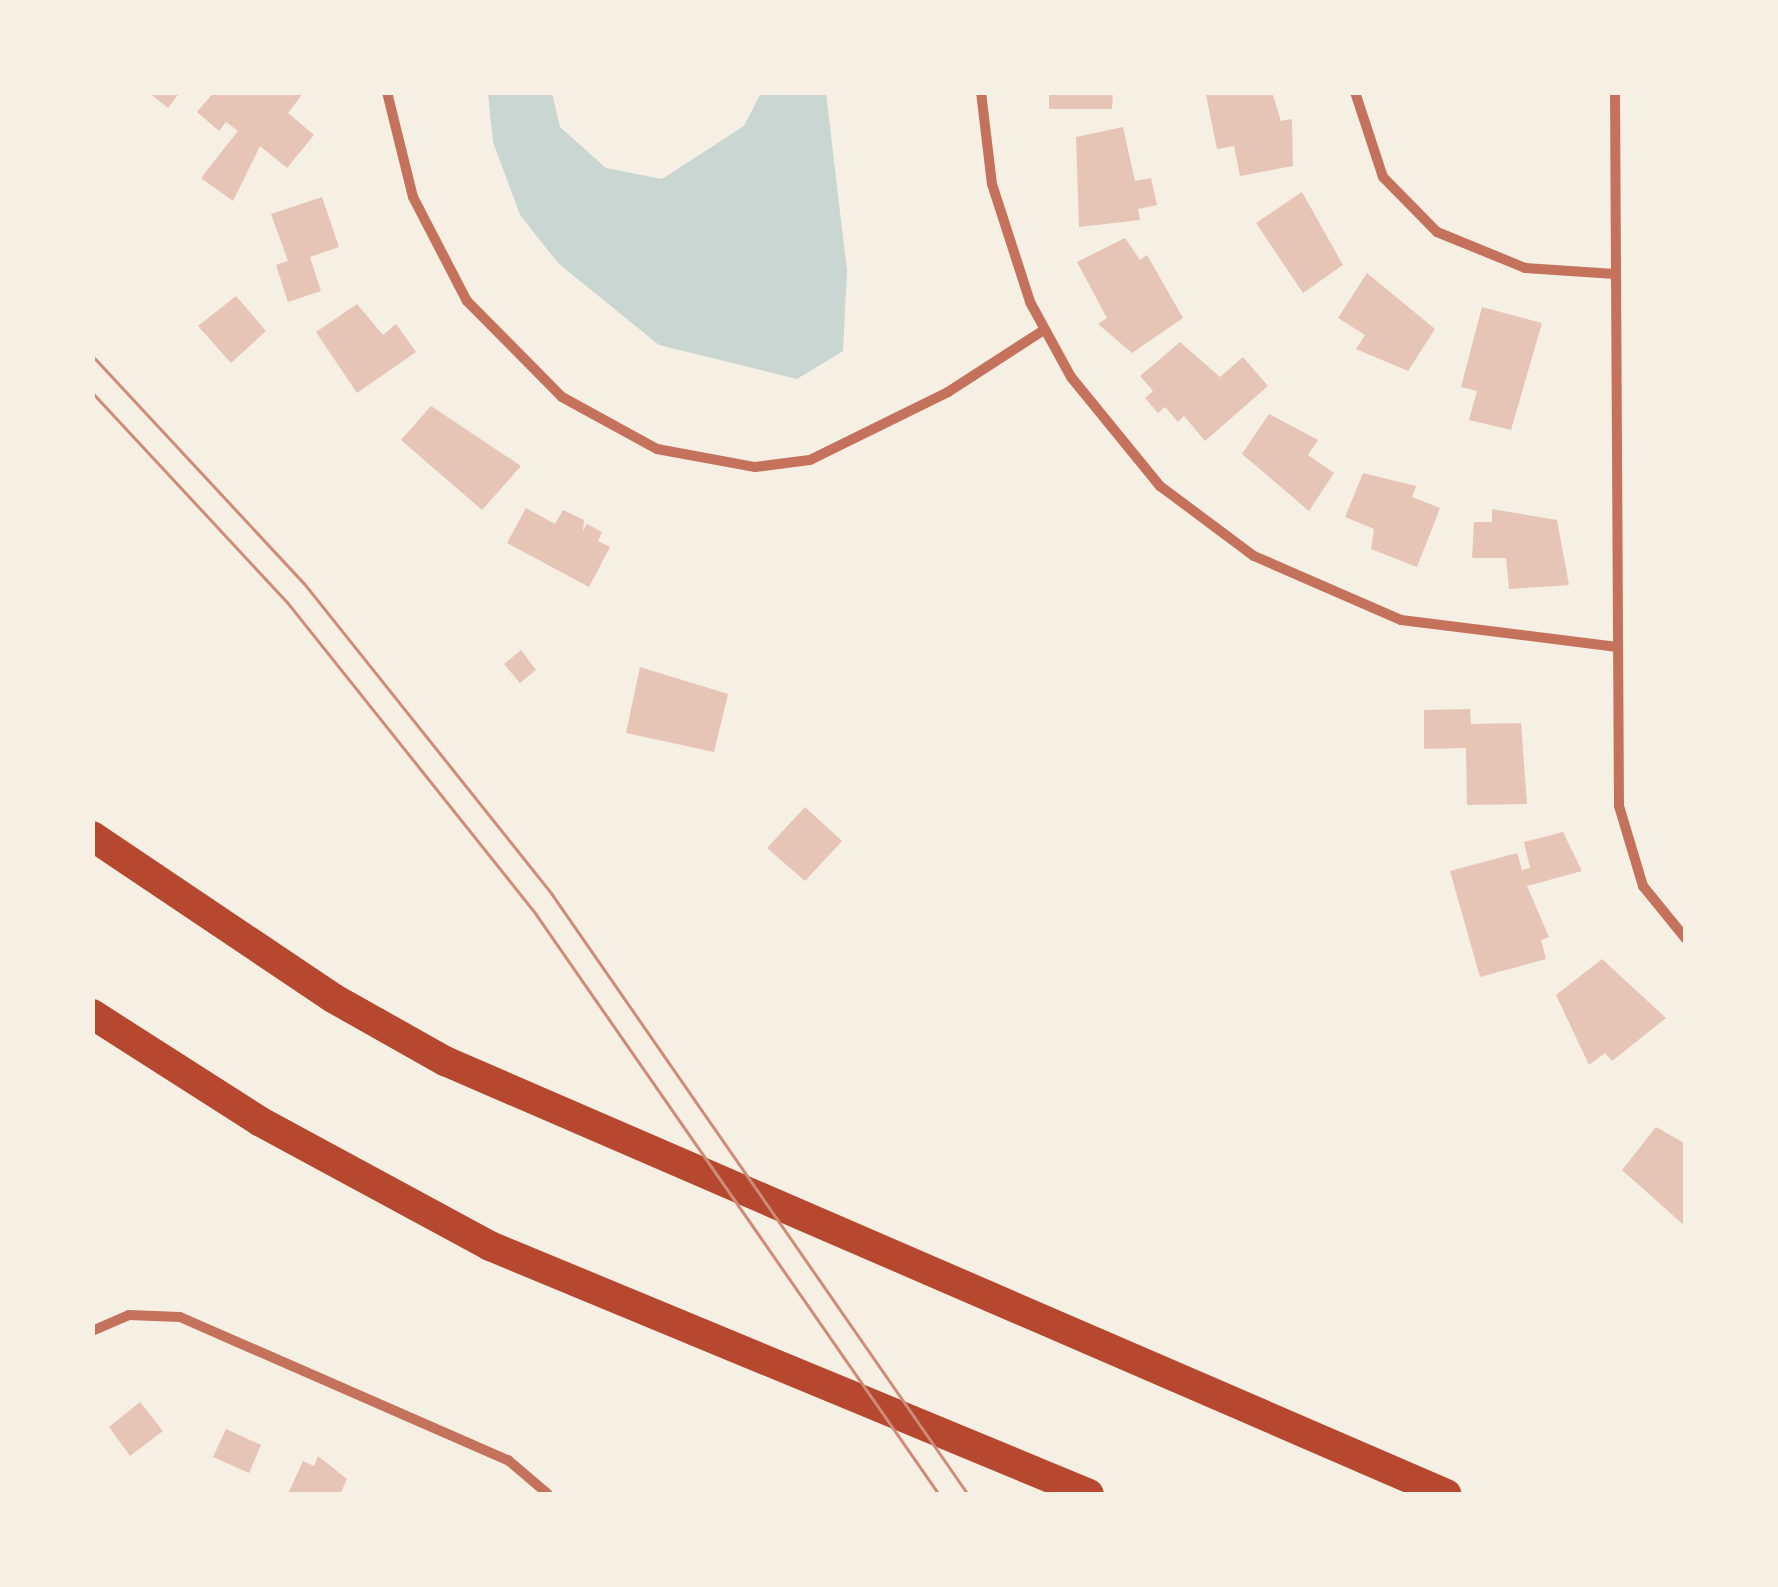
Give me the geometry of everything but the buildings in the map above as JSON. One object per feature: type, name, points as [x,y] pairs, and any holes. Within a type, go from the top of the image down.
[{"type":"highway","points":[[92,836],[333,998],[562,1116],[1446,1494]]},
{"type":"highway","points":[[92,1014],[374,1188],[702,1339],[1089,1494]]},
{"type":"street","points":[[387,92],[413,197],[467,300],[562,396],[656,449],[755,468],[810,460],[948,392],[1044,330]]},
{"type":"street","points":[[982,92],[992,184],[1044,330],[1112,434],[1160,486],[1254,556],[1401,620],[1617,646]]},
{"type":"street","points":[[1355,92],[1383,177],[1437,232],[1525,268],[1615,274]]},
{"type":"street","points":[[1615,92],[1617,646],[1627,847],[1643,886],[1686,939]]},
{"type":"street","points":[[92,1331],[156,1312],[313,1372],[508,1460],[548,1494]]},
{"type":"shaded area","points":[[488,93],[552,93],[560,127],[606,168],[662,179],[744,126],[761,93],[826,93],[847,271],[843,351],[797,379],[659,345],[559,264],[520,215],[493,142]]},
{"type":"tram line","points":[[92,355],[304,583],[552,894],[968,1494]]},
{"type":"tram line","points":[[92,392],[288,603],[536,914],[939,1494]]}]
